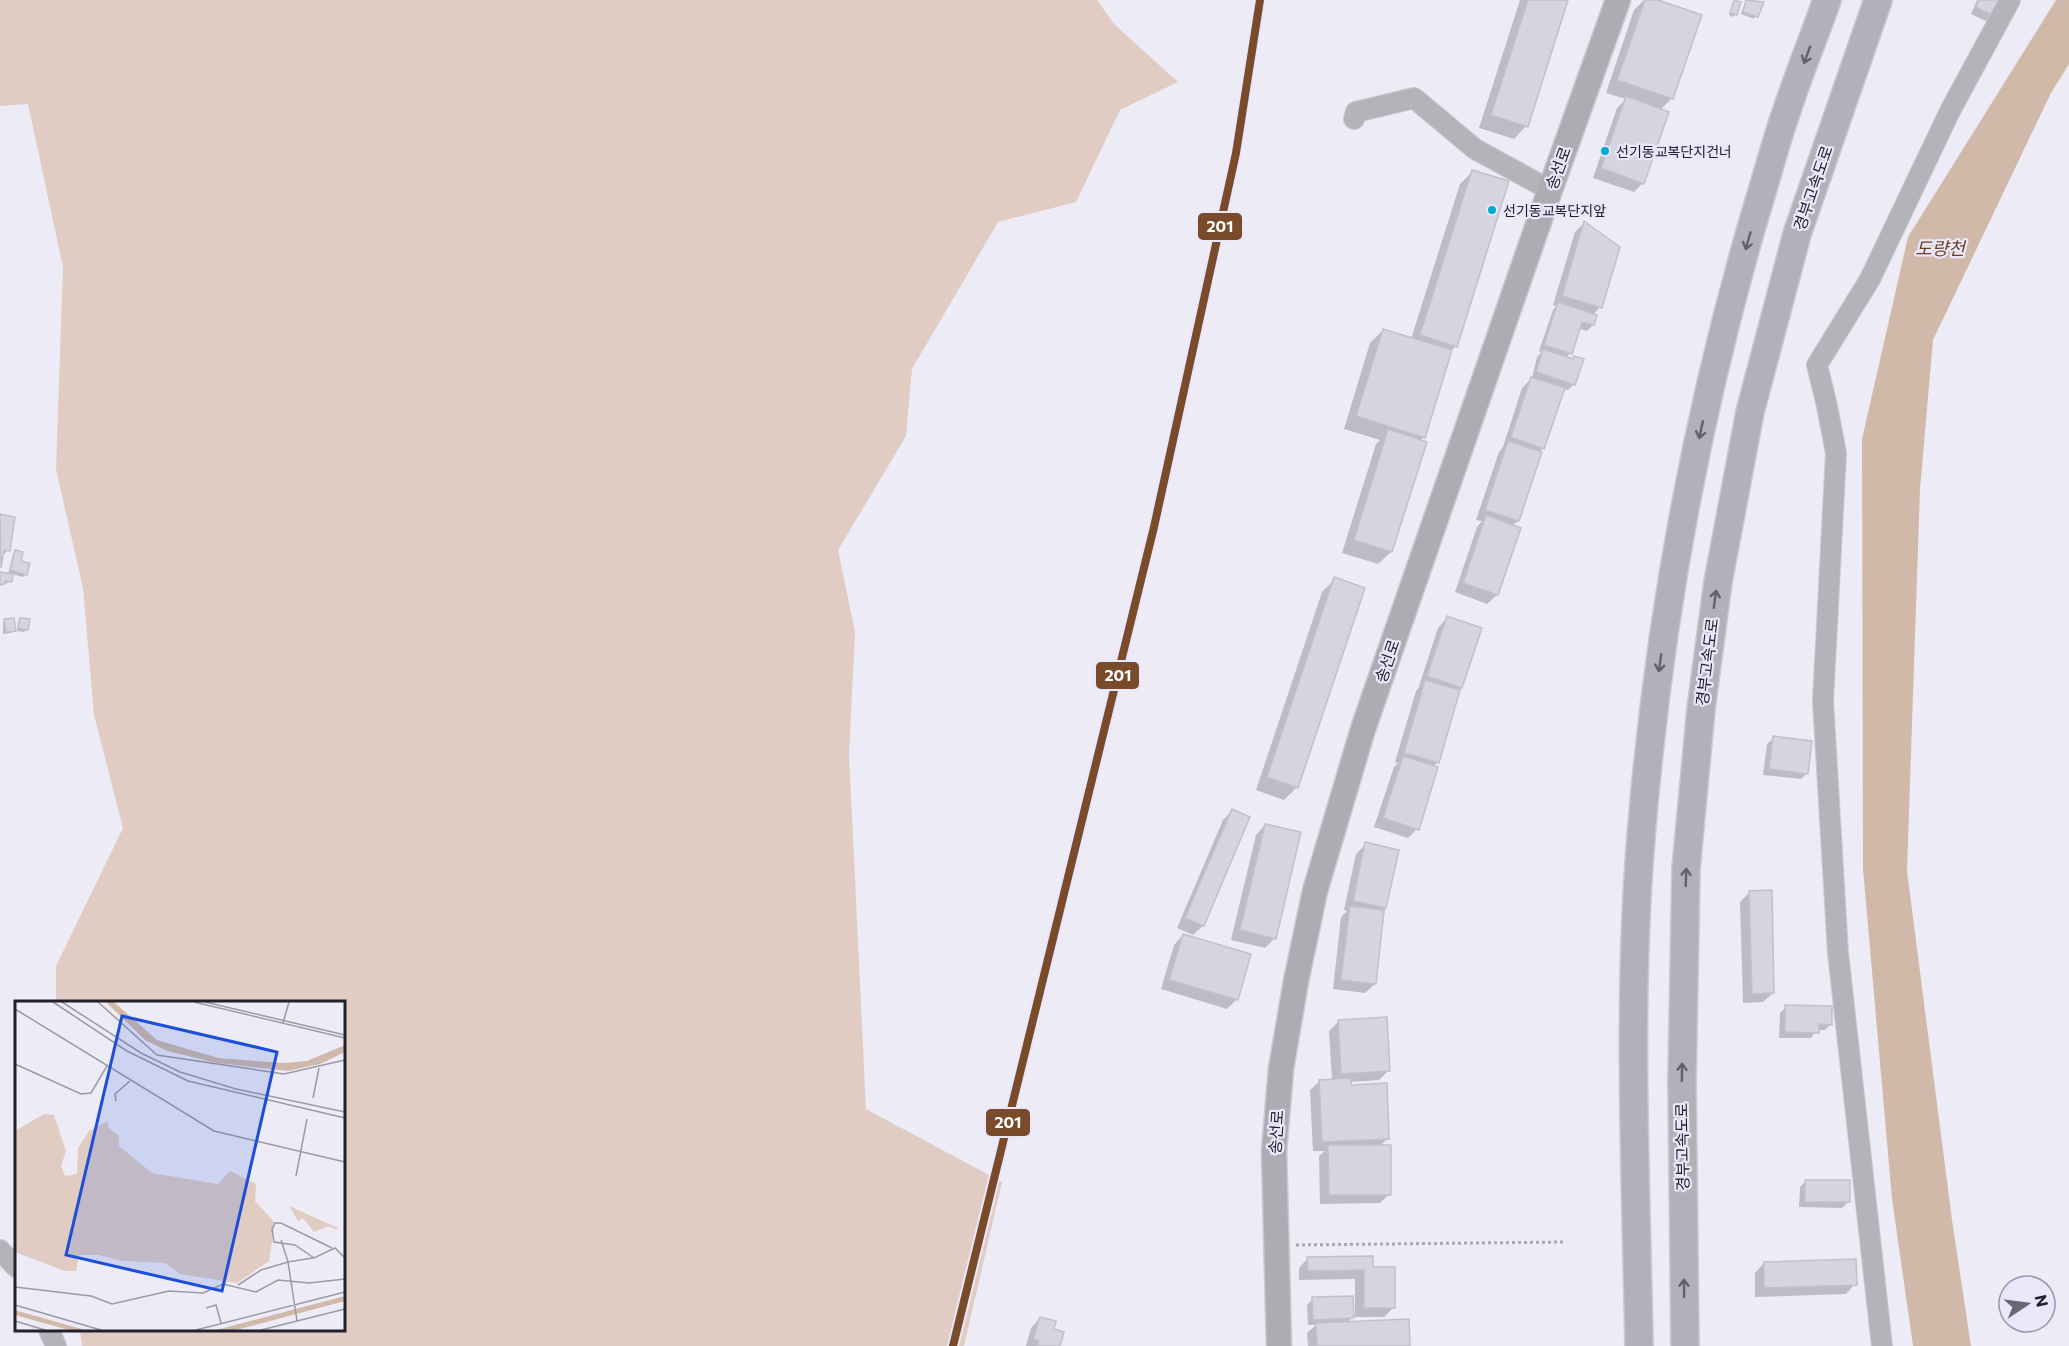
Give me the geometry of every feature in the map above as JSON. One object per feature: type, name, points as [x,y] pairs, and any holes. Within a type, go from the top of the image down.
[{"type":"highway","points":[[1639,1346],[1634,992],[1641,837],[1659,671],[1682,521],[1713,369],[1742,260],[1786,112],[1827,0]]},
{"type":"highway","name":"경부고속도로","points":[[1685,1346],[1682,1081],[1686,869],[1701,708],[1718,582],[1750,412],[1797,234],[1878,0]]},
{"type":"main road","name":"송선로","points":[[1279,1346],[1274,1150],[1281,1069],[1315,891],[1363,729],[1618,0]]},
{"type":"street","points":[[1882,1346],[1838,953],[1823,701],[1836,453],[1816,365],[1870,279],[1950,111],[2010,0]]},
{"type":"street","points":[[1354,119],[1356,112],[1414,98],[1474,149],[1550,190]]},
{"type":"street","points":[[0,1250],[15,1266]]},
{"type":"street","points":[[50,1331],[56,1346]]},
{"type":"path","points":[[1276,1245],[1564,1242]]},
{"type":"shaded area","points":[[0,0],[1097,0],[1114,24],[1178,82],[1120,110],[1076,202],[998,222],[912,369],[906,436],[838,550],[855,632],[849,754],[866,1109],[1002,1182],[964,1346],[82,1346],[80,1331],[345,1331],[345,1001],[56,1001],[56,966],[123,828],[94,715],[83,588],[56,469],[63,267],[28,104],[0,106]]},
{"type":"water","name":"도량천","points":[[2056,0],[2069,0],[2069,64],[2051,93],[1933,340],[1920,489],[1907,871],[1952,1220],[1971,1346],[1913,1346],[1892,1199],[1863,869],[1862,439],[1908,237]]},
{"type":"building","points":[[1528,0],[1568,0],[1528,127],[1491,115]]},
{"type":"building","points":[[1645,0],[1658,0],[1702,15],[1673,99],[1617,80]]},
{"type":"building","points":[[1734,0],[1741,2],[1737,15],[1730,13]]},
{"type":"building","points":[[1746,0],[1764,2],[1758,17],[1743,12]]},
{"type":"building","points":[[1979,0],[2003,0],[1995,17],[1976,7]]},
{"type":"building","points":[[1626,96],[1669,112],[1644,184],[1601,168]]},
{"type":"building","points":[[1472,170],[1509,181],[1457,347],[1420,335]]},
{"type":"building","points":[[1584,221],[1620,247],[1602,308],[1562,296]]},
{"type":"building","points":[[1558,302],[1597,315],[1594,325],[1582,322],[1572,354],[1544,345]]},
{"type":"building","points":[[1383,329],[1452,350],[1425,438],[1356,416]]},
{"type":"building","points":[[1543,349],[1573,359],[1574,356],[1584,359],[1575,385],[1536,372]]},
{"type":"building","points":[[1531,377],[1565,388],[1544,449],[1511,437]]},
{"type":"building","points":[[1388,429],[1427,442],[1392,552],[1354,540]]},
{"type":"building","points":[[1508,441],[1542,452],[1519,521],[1485,510]]},
{"type":"building","points":[[0,514],[15,517],[10,551],[4,550],[1,568]]},
{"type":"building","points":[[1486,515],[1521,528],[1498,595],[1463,583]]},
{"type":"building","points":[[15,550],[23,552],[21,561],[30,563],[27,575],[10,570]]},
{"type":"building","points":[[0,572],[13,574],[12,582],[5,581],[4,584],[0,584]]},
{"type":"building","points":[[1334,577],[1365,588],[1298,788],[1267,777]]},
{"type":"building","points":[[1447,616],[1482,628],[1462,688],[1427,676]]},
{"type":"building","points":[[14,618],[16,631],[6,632],[4,619]]},
{"type":"building","points":[[20,618],[30,619],[28,630],[18,628]]},
{"type":"building","points":[[1425,680],[1460,690],[1439,763],[1404,753]]},
{"type":"building","points":[[1773,736],[1812,741],[1808,774],[1769,769]]},
{"type":"building","points":[[1403,756],[1438,767],[1419,830],[1383,818]]},
{"type":"building","points":[[1232,809],[1250,817],[1204,926],[1185,918]]},
{"type":"building","points":[[1265,824],[1301,832],[1276,939],[1240,930]]},
{"type":"building","points":[[1365,842],[1399,850],[1386,908],[1353,901]]},
{"type":"building","points":[[1772,890],[1774,993],[1752,994],[1749,891]]},
{"type":"building","points":[[1350,906],[1384,910],[1376,984],[1341,980]]},
{"type":"building","points":[[1183,934],[1251,954],[1238,1000],[1169,980]]},
{"type":"building","points":[[1785,1005],[1832,1006],[1832,1025],[1819,1024],[1819,1033],[1785,1032]]},
{"type":"building","points":[[1387,1017],[1390,1071],[1341,1074],[1338,1020]]},
{"type":"building","points":[[1351,1078],[1351,1085],[1387,1083],[1389,1139],[1322,1142],[1319,1080]]},
{"type":"building","points":[[1328,1145],[1391,1145],[1391,1195],[1329,1195]]},
{"type":"building","points":[[1805,1180],[1850,1180],[1850,1202],[1805,1202]]},
{"type":"building","points":[[1373,1256],[1373,1267],[1395,1267],[1395,1308],[1364,1308],[1364,1270],[1308,1271],[1307,1257]]},
{"type":"building","points":[[1856,1259],[1857,1285],[1764,1288],[1764,1262]]},
{"type":"building","points":[[1353,1296],[1354,1318],[1313,1320],[1312,1297]]},
{"type":"building","points":[[1040,1317],[1056,1321],[1054,1329],[1064,1332],[1060,1346],[1037,1346],[1039,1341],[1033,1339]]},
{"type":"building","points":[[1409,1319],[1410,1346],[1317,1346],[1316,1323]]},
{"type":"transit line","name":"201","points":[[953,1346],[1154,527],[1236,153],[1260,0]]},
{"type":"place","name":"선기동교복단지건너","points":[[1605,151]]},
{"type":"place","name":"선기동교복단지앞","points":[[1492,210]]}]
